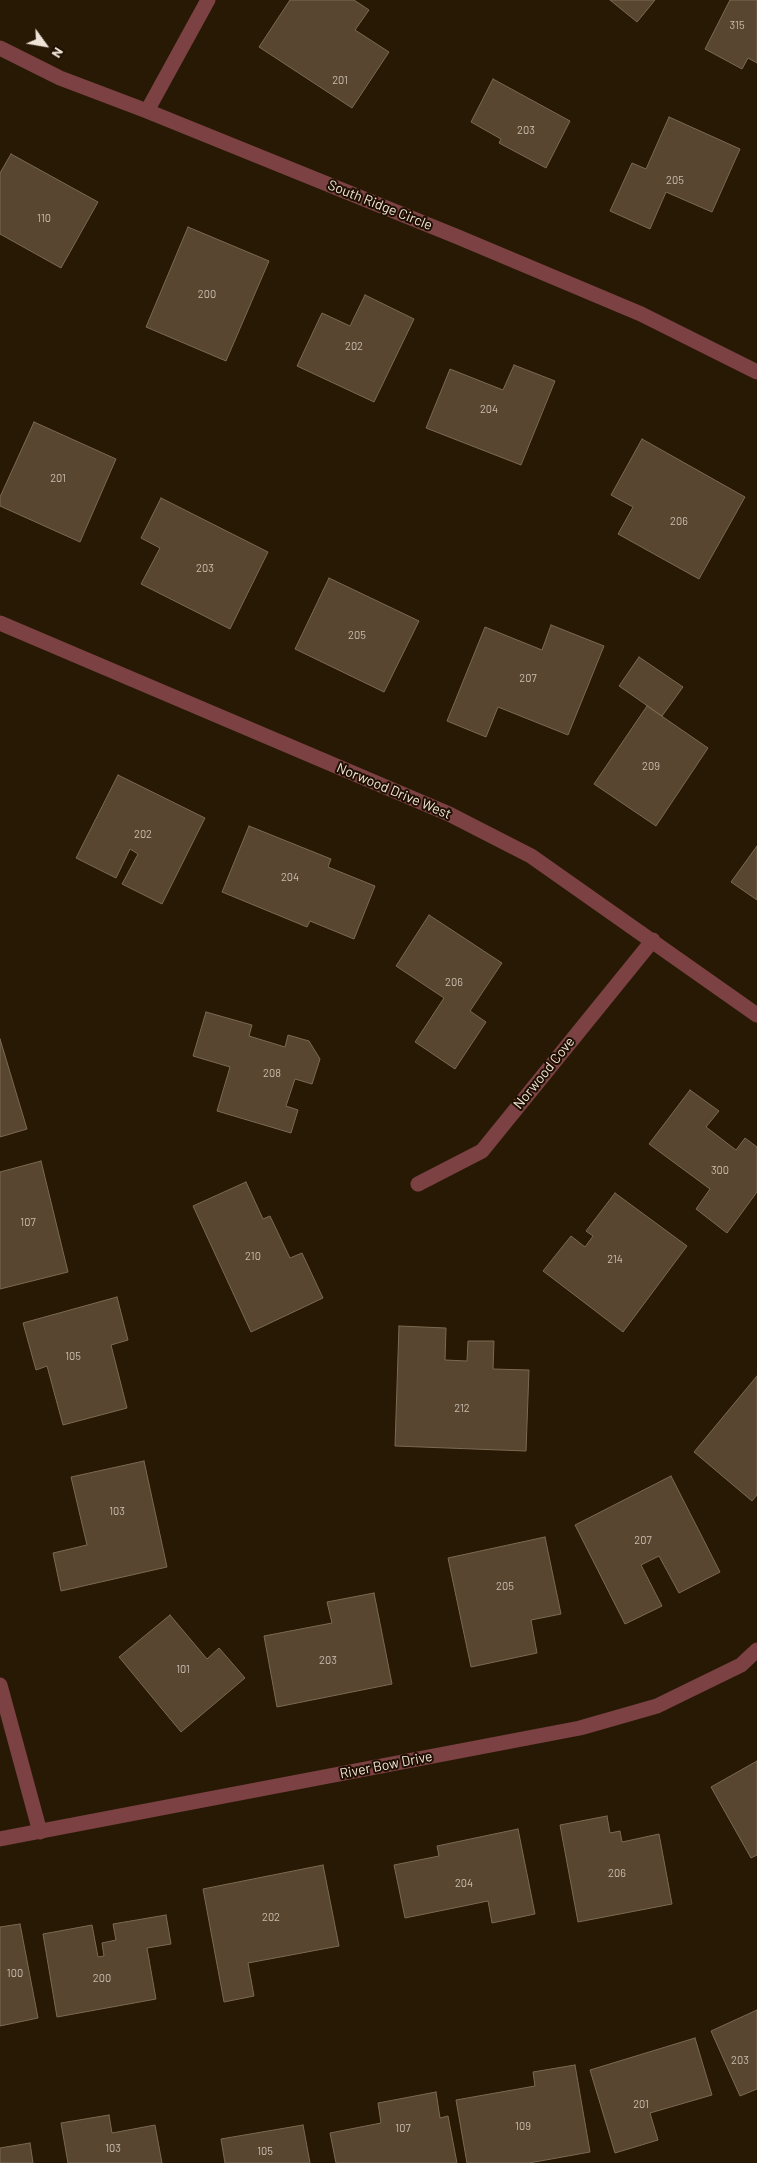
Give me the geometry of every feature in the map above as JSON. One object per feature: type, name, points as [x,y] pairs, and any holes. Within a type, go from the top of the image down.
[{"type":"street","points":[[147,111],[208,0]]},
{"type":"street","name":"South Ridge Circle","points":[[0,48],[60,78],[458,236],[641,314],[757,372]]},
{"type":"street","name":"Norwood Drive West","points":[[0,623],[449,814],[531,856],[653,940],[757,1016]]},
{"type":"street","name":"Norwood Cove","points":[[418,1184],[482,1151],[653,940]]},
{"type":"street","name":"River Bow Drive","points":[[0,1840],[580,1728],[657,1706],[741,1665],[757,1650]]},
{"type":"street","points":[[0,1684],[40,1832]]},
{"type":"building","points":[[290,0],[354,0],[369,10],[355,30],[389,52],[352,108],[259,47]]},
{"type":"building","points":[[610,0],[655,0],[637,22]]},
{"type":"building","points":[[730,0],[757,0],[757,63],[748,58],[742,69],[705,49]]},
{"type":"building","points":[[493,79],[570,121],[546,168],[499,143],[501,139],[471,122]]},
{"type":"building","points":[[669,117],[740,149],[712,212],[666,192],[650,229],[610,211],[632,163],[646,169]]},
{"type":"building","points":[[11,154],[98,202],[61,268],[0,234],[0,173]]},
{"type":"building","points":[[188,227],[269,261],[226,361],[146,327]]},
{"type":"building","points":[[365,295],[414,319],[374,402],[297,366],[322,313],[350,326]]},
{"type":"building","points":[[514,365],[555,381],[521,465],[426,428],[450,369],[503,390]]},
{"type":"building","points":[[34,422],[116,459],[80,542],[0,506],[0,497]]},
{"type":"building","points":[[642,439],[745,497],[699,579],[618,534],[633,507],[611,495]]},
{"type":"building","points":[[161,498],[268,552],[230,629],[141,584],[160,548],[141,538]]},
{"type":"building","points":[[329,578],[419,621],[384,692],[295,649]]},
{"type":"building","points":[[551,625],[604,646],[568,735],[498,707],[486,737],[447,721],[485,627],[542,650]]},
{"type":"building","points":[[639,657],[683,687],[662,716],[619,686]]},
{"type":"building","points":[[647,706],[708,748],[656,826],[594,784]]},
{"type":"building","points":[[118,775],[205,818],[162,904],[122,884],[138,854],[130,849],[116,878],[76,858]]},
{"type":"building","points":[[249,826],[331,859],[328,867],[375,886],[354,939],[310,921],[307,927],[222,892]]},
{"type":"building","points":[[757,846],[757,900],[731,882]]},
{"type":"building","points":[[429,915],[502,963],[470,1011],[486,1022],[455,1069],[415,1042],[444,998],[396,966]]},
{"type":"building","points":[[206,1012],[252,1025],[249,1036],[285,1047],[288,1035],[309,1041],[320,1059],[312,1084],[295,1079],[286,1106],[298,1110],[291,1133],[217,1111],[230,1067],[193,1056]]},
{"type":"building","points":[[0,1039],[27,1129],[0,1137]]},
{"type":"building","points":[[690,1090],[719,1111],[706,1127],[736,1150],[745,1138],[757,1147],[757,1192],[727,1233],[696,1209],[710,1189],[649,1144]]},
{"type":"building","points":[[41,1161],[68,1272],[0,1289],[0,1172]]},
{"type":"building","points":[[246,1182],[263,1219],[270,1216],[290,1258],[302,1253],[323,1298],[251,1332],[193,1206]]},
{"type":"building","points":[[615,1193],[687,1246],[623,1332],[543,1271],[571,1236],[585,1247],[593,1236],[586,1231]]},
{"type":"building","points":[[117,1297],[128,1340],[111,1345],[127,1408],[63,1425],[47,1366],[36,1370],[23,1323]]},
{"type":"building","points":[[399,1326],[446,1328],[445,1360],[467,1361],[468,1341],[494,1341],[493,1369],[529,1370],[526,1451],[395,1446]]},
{"type":"building","points":[[757,1376],[757,1495],[752,1501],[694,1452]]},
{"type":"building","points":[[144,1461],[167,1567],[61,1591],[53,1553],[87,1545],[71,1477]]},
{"type":"building","points":[[671,1476],[720,1572],[679,1593],[659,1556],[641,1565],[662,1606],[625,1624],[575,1525]]},
{"type":"building","points":[[545,1537],[561,1614],[531,1620],[537,1653],[471,1667],[448,1558]]},
{"type":"building","points":[[374,1593],[392,1684],[277,1707],[264,1636],[332,1623],[327,1602]]},
{"type":"building","points":[[170,1615],[207,1659],[219,1648],[245,1678],[181,1732],[119,1657]]},
{"type":"building","points":[[757,1761],[757,1855],[751,1858],[711,1787]]},
{"type":"building","points":[[607,1816],[610,1833],[620,1831],[622,1842],[659,1834],[672,1904],[578,1922],[560,1825]]},
{"type":"building","points":[[518,1829],[535,1914],[492,1923],[488,1901],[405,1918],[394,1865],[439,1856],[437,1846]]},
{"type":"building","points":[[323,1865],[339,1946],[248,1963],[254,1996],[224,2002],[203,1889]]},
{"type":"building","points":[[166,1915],[171,1944],[147,1948],[156,1999],[57,2017],[43,1934],[92,1925],[98,1957],[104,1956],[102,1943],[116,1940],[113,1924]]},
{"type":"building","points":[[20,1924],[38,2018],[0,2026],[0,1927]]},
{"type":"building","points":[[757,2010],[757,2089],[740,2096],[711,2031]]},
{"type":"building","points":[[695,2038],[712,2095],[650,2113],[658,2140],[615,2153],[590,2070]]},
{"type":"building","points":[[575,2065],[590,2152],[529,2163],[467,2163],[456,2100],[535,2086],[533,2072]]},
{"type":"building","points":[[436,2092],[440,2118],[448,2116],[457,2163],[336,2163],[330,2133],[381,2123],[378,2103]]},
{"type":"building","points":[[109,2115],[112,2133],[155,2125],[162,2163],[68,2163],[61,2123]]},
{"type":"building","points":[[303,2125],[310,2163],[225,2163],[221,2139]]},
{"type":"building","points":[[30,2143],[33,2163],[0,2163],[0,2148]]}]
